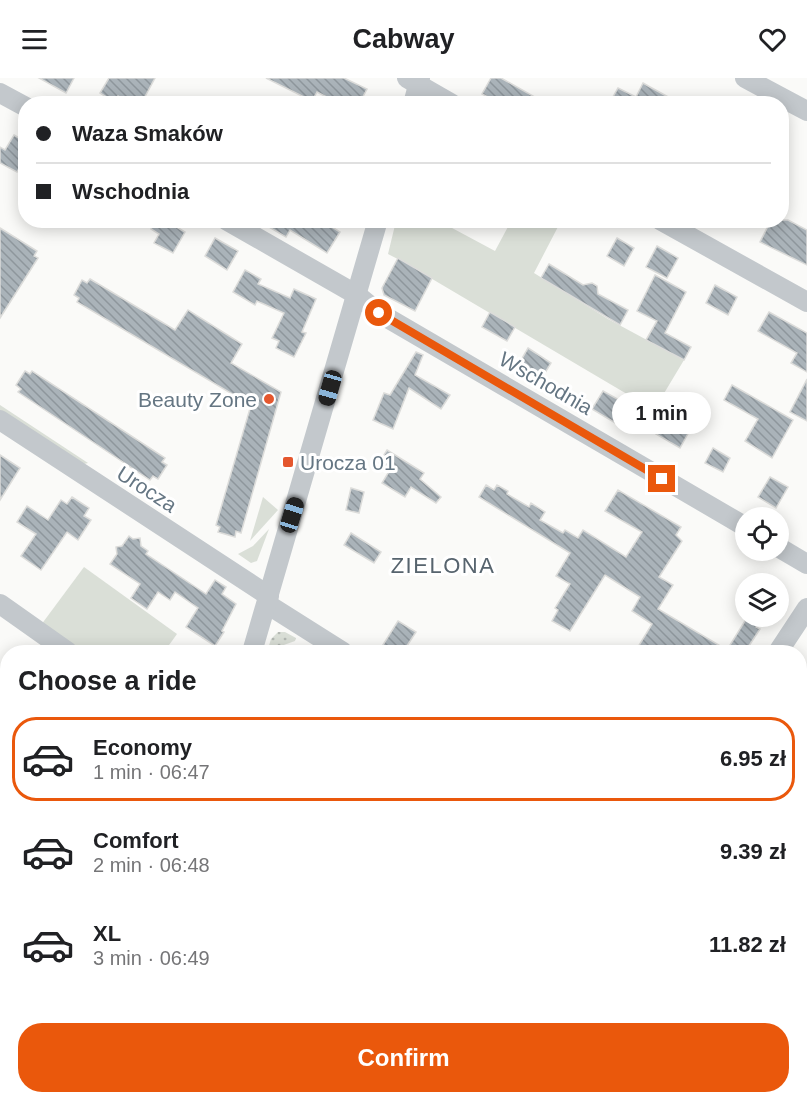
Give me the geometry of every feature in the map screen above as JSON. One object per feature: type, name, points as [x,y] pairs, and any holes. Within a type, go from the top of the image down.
[{"type":"street","points":[[744,78],[778,96]]},
{"type":"street","points":[[413,96],[415,80],[440,96]]},
{"type":"street","points":[[0,93],[18,103]]},
{"type":"street","points":[[789,102],[807,111]]},
{"type":"street","name":"Wschodnia","points":[[239,228],[357,295],[379,313],[735,521]]},
{"type":"street","points":[[254,645],[376,228]]},
{"type":"street","points":[[674,228],[807,302]]},
{"type":"street","name":"Urocza","points":[[0,420],[333,645]]},
{"type":"street","points":[[789,553],[807,564]]},
{"type":"street","points":[[0,604],[58,645]]},
{"type":"street","points":[[783,645],[807,608]]},
{"type":"shaded area","points":[[394,228],[452,228],[495,251],[507,228],[557,228],[534,273],[608,319],[684,360],[654,410],[388,254]]},
{"type":"shaded area","points":[[0,405],[88,463],[80,465],[0,412]]},
{"type":"shaded area","points":[[263,497],[278,510],[250,541]]},
{"type":"shaded area","points":[[269,529],[257,561],[251,563],[238,554],[253,546]]},
{"type":"shaded area","points":[[84,567],[177,634],[169,645],[69,645],[41,625]]},
{"type":"shaded area","points":[[278,632],[285,632],[296,638],[295,641],[284,645],[269,645],[271,639]]},
{"type":"building","points":[[39,78],[74,78],[66,93]]},
{"type":"building","points":[[109,78],[155,78],[145,96],[105,96],[100,93]]},
{"type":"building","points":[[266,78],[344,78],[367,89],[363,96],[325,96],[317,92],[315,96],[302,96]]},
{"type":"building","points":[[491,78],[501,78],[533,96],[486,96],[482,94]]},
{"type":"building","points":[[643,83],[667,96],[636,96]]},
{"type":"building","points":[[618,88],[634,96],[614,96]]},
{"type":"building","points":[[14,135],[18,137],[17,172],[0,163],[0,147],[5,150]]},
{"type":"building","points":[[789,221],[807,230],[807,265],[760,242],[767,228],[789,228]]},
{"type":"building","points":[[0,228],[37,251],[34,256],[38,258],[0,318]]},
{"type":"building","points":[[178,228],[185,232],[173,253],[154,243],[159,234],[151,229]]},
{"type":"building","points":[[271,228],[334,228],[340,232],[327,253],[290,230],[286,237]]},
{"type":"building","points":[[215,238],[238,251],[227,270],[205,256]]},
{"type":"building","points":[[617,238],[634,248],[624,266],[607,256]]},
{"type":"building","points":[[657,246],[678,258],[667,278],[646,267]]},
{"type":"building","points":[[398,258],[432,278],[415,311],[384,295],[382,288]]},
{"type":"building","points":[[549,264],[583,285],[592,283],[597,286],[598,294],[628,310],[620,325],[541,278]]},
{"type":"building","points":[[245,270],[261,279],[258,284],[290,298],[294,289],[316,299],[302,332],[306,333],[294,357],[276,348],[279,341],[272,338],[284,313],[257,301],[255,305],[233,292]]},
{"type":"building","points":[[655,275],[686,292],[665,333],[691,347],[684,360],[646,340],[657,321],[637,311]]},
{"type":"building","points":[[90,279],[175,330],[188,310],[242,344],[231,363],[281,392],[241,533],[236,531],[235,537],[218,532],[220,527],[216,525],[251,405],[77,302],[79,298],[74,295],[82,280],[87,283]]},
{"type":"building","points":[[715,285],[737,297],[728,315],[706,303]]},
{"type":"building","points":[[490,312],[515,327],[507,341],[482,327]]},
{"type":"building","points":[[769,312],[807,333],[807,372],[791,363],[797,353],[758,331]]},
{"type":"building","points":[[528,348],[551,363],[540,381],[517,367]]},
{"type":"building","points":[[416,352],[423,355],[415,375],[450,395],[441,409],[409,388],[393,429],[373,420],[384,393],[390,395]]},
{"type":"building","points":[[25,371],[30,374],[32,371],[165,458],[162,462],[167,465],[158,479],[153,476],[150,480],[18,392],[21,389],[16,385]]},
{"type":"building","points":[[807,379],[807,421],[790,412]]},
{"type":"building","points":[[732,385],[793,420],[772,458],[745,441],[758,419],[724,400]]},
{"type":"building","points":[[603,391],[637,410],[629,425],[620,419],[617,424],[592,409]]},
{"type":"building","points":[[667,416],[690,430],[680,448],[656,434]]},
{"type":"building","points":[[713,448],[730,458],[723,472],[705,463]]},
{"type":"building","points":[[387,450],[424,473],[420,479],[441,497],[436,503],[411,487],[405,497],[382,483],[390,470],[379,463]]},
{"type":"building","points":[[0,455],[20,468],[0,500]]},
{"type":"building","points":[[770,477],[788,487],[777,507],[758,497]]},
{"type":"building","points":[[486,485],[494,490],[497,485],[529,507],[531,503],[545,512],[540,520],[563,533],[565,530],[578,538],[583,530],[626,557],[642,532],[605,511],[618,490],[681,527],[676,535],[682,541],[659,577],[673,585],[658,609],[719,645],[639,645],[652,624],[632,611],[640,597],[605,575],[570,631],[552,621],[558,610],[555,608],[570,584],[556,576],[570,553],[479,497]]},
{"type":"building","points":[[351,488],[364,492],[359,513],[346,510]]},
{"type":"building","points":[[72,497],[89,508],[84,516],[91,520],[78,540],[67,532],[41,570],[21,556],[36,534],[17,522],[27,506],[48,520],[61,500],[67,504]]},
{"type":"building","points":[[351,533],[381,552],[374,563],[344,545]]},
{"type":"building","points":[[129,536],[133,539],[140,538],[141,546],[148,551],[146,554],[206,594],[215,580],[226,587],[222,594],[236,604],[216,645],[186,627],[198,608],[175,592],[170,600],[158,592],[147,609],[131,598],[140,584],[110,564],[117,554],[116,547],[122,546]]},
{"type":"building","points":[[398,621],[416,632],[408,645],[383,645]]},
{"type":"building","points":[[741,627],[760,629],[750,645],[730,645]]},
{"type":"place","name":"Beauty Zone","points":[[269,399]]},
{"type":"place","name":"Urocza 01","points":[[288,462]]},
{"type":"district","name":"ZIELONA","points":[[443,565]]},
{"type":"route","points":[[379,313],[662,479]]}]
